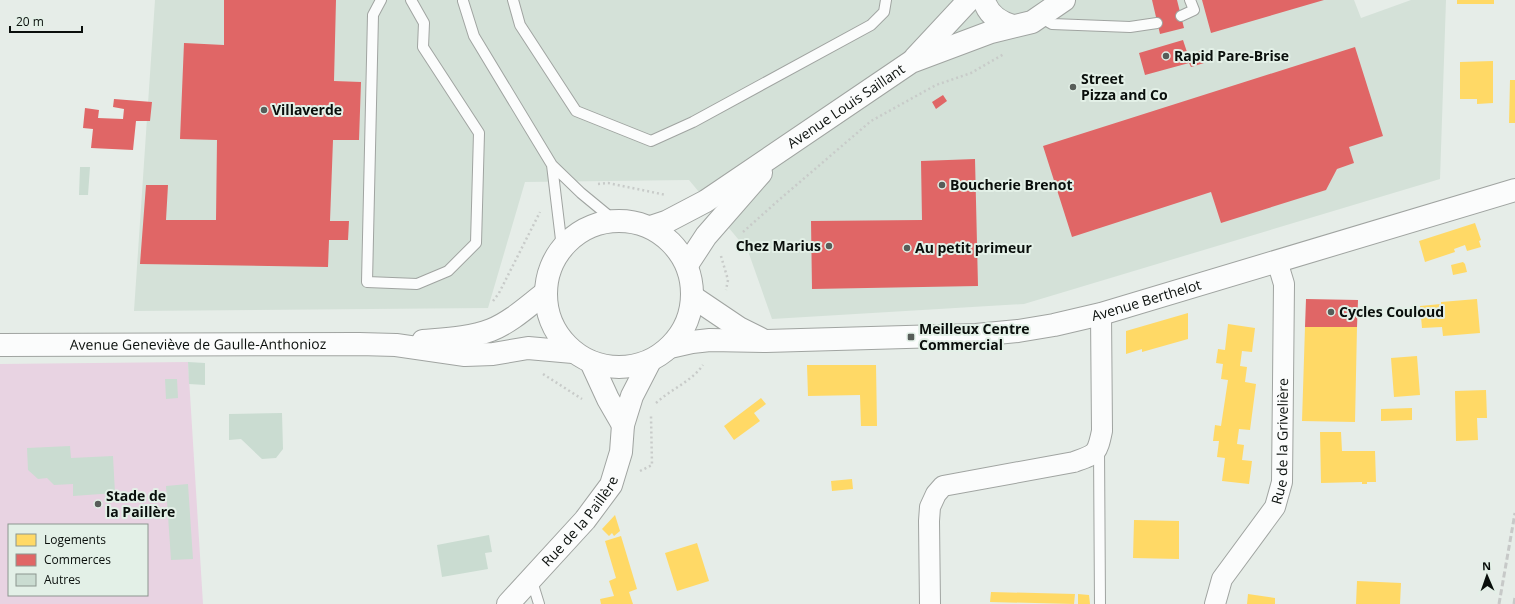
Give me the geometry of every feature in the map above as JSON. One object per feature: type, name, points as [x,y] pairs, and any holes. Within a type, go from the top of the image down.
[{"type":"main road","name":"Avenue Louis Saillant","points":[[651,227],[666,222],[706,201],[911,62],[969,0]]},
{"type":"main road","points":[[984,0],[988,10],[995,18],[1003,23],[1013,26]]},
{"type":"main road","name":"Avenue Louis Saillant","points":[[911,62],[972,39],[1013,26],[1023,25],[1040,17],[1064,0]]},
{"type":"main road","name":"Avenue Louis Saillant","points":[[688,265],[706,236],[780,151]]},
{"type":"main road","name":"Avenue Berthelot","points":[[670,347],[710,340],[766,341],[976,335],[1018,331],[1054,325],[1100,314],[1515,190]]},
{"type":"main road","points":[[623,425],[582,357],[562,340],[553,326],[547,310],[545,293],[553,262],[562,248],[577,234],[595,224],[615,221],[634,222],[651,227],[670,241],[688,265],[692,281],[693,297],[690,316],[682,333],[670,347],[661,355],[650,361]]},
{"type":"main road","name":"Avenue Geneviève de Gaulle-Anthonioz","points":[[0,345],[396,345],[468,336],[491,330],[510,320],[545,293]]},
{"type":"main road","name":"Avenue Berthelot","points":[[693,297],[739,328],[766,341]]},
{"type":"main road","name":"Avenue Geneviève de Gaulle-Anthonioz","points":[[396,345],[465,355],[493,354],[528,348],[582,357],[610,367],[631,367],[650,361]]},
{"type":"main road","name":"Rue de la Paillère","points":[[508,604],[585,520],[611,485],[620,452],[623,425],[632,396],[650,361]]},
{"type":"street","name":"Rue de la Grivelière","points":[[1215,604],[1222,579],[1275,507],[1282,482],[1284,284],[1277,261]]},
{"type":"street","points":[[930,604],[930,507],[936,494],[943,486],[1074,462],[1093,455],[1099,447],[1102,431],[1100,314]]},
{"type":"lane","points":[[381,0],[373,15],[367,282],[417,284],[448,271],[476,243],[479,133],[423,47],[424,23],[411,0]]},
{"type":"lane","points":[[462,0],[474,36],[552,165],[581,193],[615,221]]},
{"type":"lane","points":[[513,0],[520,25],[576,111],[651,141],[694,122],[871,25],[884,12],[886,0]]},
{"type":"lane","points":[[1181,16],[1194,10],[1190,0]]},
{"type":"lane","points":[[1040,17],[1052,24],[1130,27],[1157,23]]},
{"type":"lane","points":[[552,165],[562,248]]},
{"type":"lane","points":[[1099,447],[1100,604]]},
{"type":"lane","points":[[531,578],[539,604]]},
{"type":"path","points":[[742,233],[780,198],[871,120],[936,86],[971,73],[1009,51]]},
{"type":"path","points":[[720,253],[728,280],[726,292]]},
{"type":"shaded area","points":[[155,0],[1354,0],[1361,18],[1411,0],[1446,0],[1440,179],[1024,304],[772,319],[748,251],[689,180],[525,182],[488,308],[134,311]]},
{"type":"shaded area","name":"Stade de la Paillère","points":[[188,362],[203,604],[0,604],[0,364]]},
{"type":"building: Logements","points":[[1457,0],[1494,0],[1494,4],[1457,4]]},
{"type":"building: Logements","points":[[1493,61],[1493,103],[1477,104],[1477,99],[1460,99],[1460,62]]},
{"type":"building: Logements","points":[[1510,80],[1515,80],[1515,123],[1509,123]]},
{"type":"building: Logements","points":[[1475,223],[1481,240],[1479,241],[1481,247],[1467,251],[1465,245],[1454,249],[1455,252],[1425,262],[1419,241]]},
{"type":"building: Logements","points":[[1463,262],[1467,272],[1453,275],[1451,265]]},
{"type":"building: Logements","points":[[1477,299],[1480,333],[1443,336],[1442,327],[1422,328],[1420,306],[1441,304],[1441,302]]},
{"type":"building: Logements","points":[[1188,313],[1188,339],[1142,352],[1142,349],[1126,354],[1126,331]]},
{"type":"building: Logements","points":[[1228,324],[1255,328],[1252,352],[1242,351],[1240,366],[1247,367],[1245,382],[1256,384],[1250,430],[1239,429],[1237,444],[1244,445],[1242,460],[1252,461],[1249,484],[1222,481],[1225,458],[1217,457],[1219,441],[1213,441],[1215,425],[1221,426],[1228,380],[1221,379],[1223,364],[1216,363],[1218,349],[1225,350]]},
{"type":"building: Logements","points":[[1305,327],[1357,327],[1355,422],[1302,421]]},
{"type":"building: Logements","points":[[1417,356],[1420,395],[1394,397],[1391,358]]},
{"type":"building: Logements","points":[[807,365],[876,365],[877,426],[861,426],[860,395],[808,396]]},
{"type":"building: Logements","points":[[1486,390],[1487,418],[1477,418],[1478,440],[1456,441],[1455,391]]},
{"type":"building: Logements","points":[[761,398],[766,404],[754,413],[760,421],[734,440],[724,426]]},
{"type":"building: Logements","points":[[1412,408],[1412,420],[1381,421],[1381,409]]},
{"type":"building: Logements","points":[[1320,432],[1341,432],[1342,451],[1375,451],[1376,482],[1367,482],[1367,484],[1362,484],[1362,482],[1321,483]]},
{"type":"building: Logements","points":[[852,479],[853,489],[832,491],[831,481]]},
{"type":"building: Logements","points":[[615,515],[620,531],[614,536],[612,533],[609,536],[602,529]]},
{"type":"building: Logements","points":[[1134,520],[1179,521],[1179,559],[1133,558]]},
{"type":"building: Logements","points":[[621,536],[637,589],[629,592],[633,604],[601,604],[600,599],[614,596],[609,581],[616,578],[605,541]]},
{"type":"building: Logements","points":[[697,543],[709,581],[677,591],[665,553]]},
{"type":"building: Logements","points":[[1357,581],[1401,583],[1400,604],[1356,604]]},
{"type":"building: Logements","points":[[991,592],[1075,594],[1074,604],[990,602]]},
{"type":"building: Logements","points":[[1078,594],[1089,595],[1090,604],[1078,604]]},
{"type":"building: Logements","points":[[1248,594],[1275,598],[1275,604],[1247,604]]},
{"type":"building: Commerces","name":"Villaverde","points":[[224,0],[336,0],[334,81],[361,82],[359,140],[333,140],[330,221],[349,221],[348,240],[329,240],[328,267],[140,264],[146,185],[168,185],[166,220],[216,220],[217,140],[180,139],[184,43],[224,45]]},
{"type":"building: Commerces","points":[[1152,0],[1177,0],[1184,28],[1160,34]]},
{"type":"building: Commerces","points":[[1202,0],[1324,0],[1211,33]]},
{"type":"building: Commerces","points":[[1183,40],[1188,55],[1200,51],[1204,63],[1191,67],[1189,63],[1145,75],[1139,53]]},
{"type":"building: Commerces","points":[[1355,47],[1383,136],[1349,147],[1354,163],[1337,169],[1326,190],[1221,223],[1211,192],[1072,237],[1043,146]]},
{"type":"building: Commerces","points":[[943,95],[947,101],[936,109],[932,102]]},
{"type":"building: Commerces","points":[[114,99],[152,102],[150,121],[136,121],[133,150],[91,148],[93,129],[83,128],[85,108],[99,110],[98,118],[123,119],[124,109],[113,107]]},
{"type":"building: Commerces","points":[[975,159],[978,286],[812,289],[811,221],[922,220],[921,161]]},
{"type":"building: Commerces","points":[[1306,299],[1358,300],[1357,327],[1305,327]]},
{"type":"building: Autres","points":[[80,167],[90,167],[88,195],[79,195]]},
{"type":"building: Autres","points":[[188,362],[205,363],[205,385],[189,384]]},
{"type":"building: Autres","points":[[165,379],[177,379],[178,398],[166,399]]},
{"type":"building: Autres","points":[[282,413],[283,449],[276,458],[262,459],[241,439],[229,440],[229,414]]},
{"type":"building: Autres","points":[[70,446],[71,458],[113,456],[115,493],[73,496],[73,484],[54,485],[47,478],[38,479],[28,470],[27,448]]},
{"type":"building: Autres","points":[[188,484],[193,559],[171,560],[166,486]]},
{"type":"building: Autres","points":[[489,535],[492,552],[485,553],[488,569],[442,577],[437,545]]},
{"type":"railway","points":[[1499,604],[1515,513]]},
{"type":"railway","points":[[1514,604],[1515,597]]},
{"type":"place","name":"Rapid Pare-Brise","points":[[1166,56]]},
{"type":"place","name":"Street Pizza and Co","points":[[1073,87]]},
{"type":"place","name":"Villaverde","points":[[264,110]]},
{"type":"place","name":"Boucherie Brenot","points":[[942,185]]},
{"type":"place","name":"Chez Marius","points":[[829,246]]},
{"type":"place","name":"Au petit primeur","points":[[907,248]]},
{"type":"place","name":"Cycles Couloud","points":[[1331,312]]},
{"type":"place","name":"Meilleux Centre Commercial","points":[[911,337]]},
{"type":"place","name":"Stade de la Paillère","points":[[98,504]]}]
